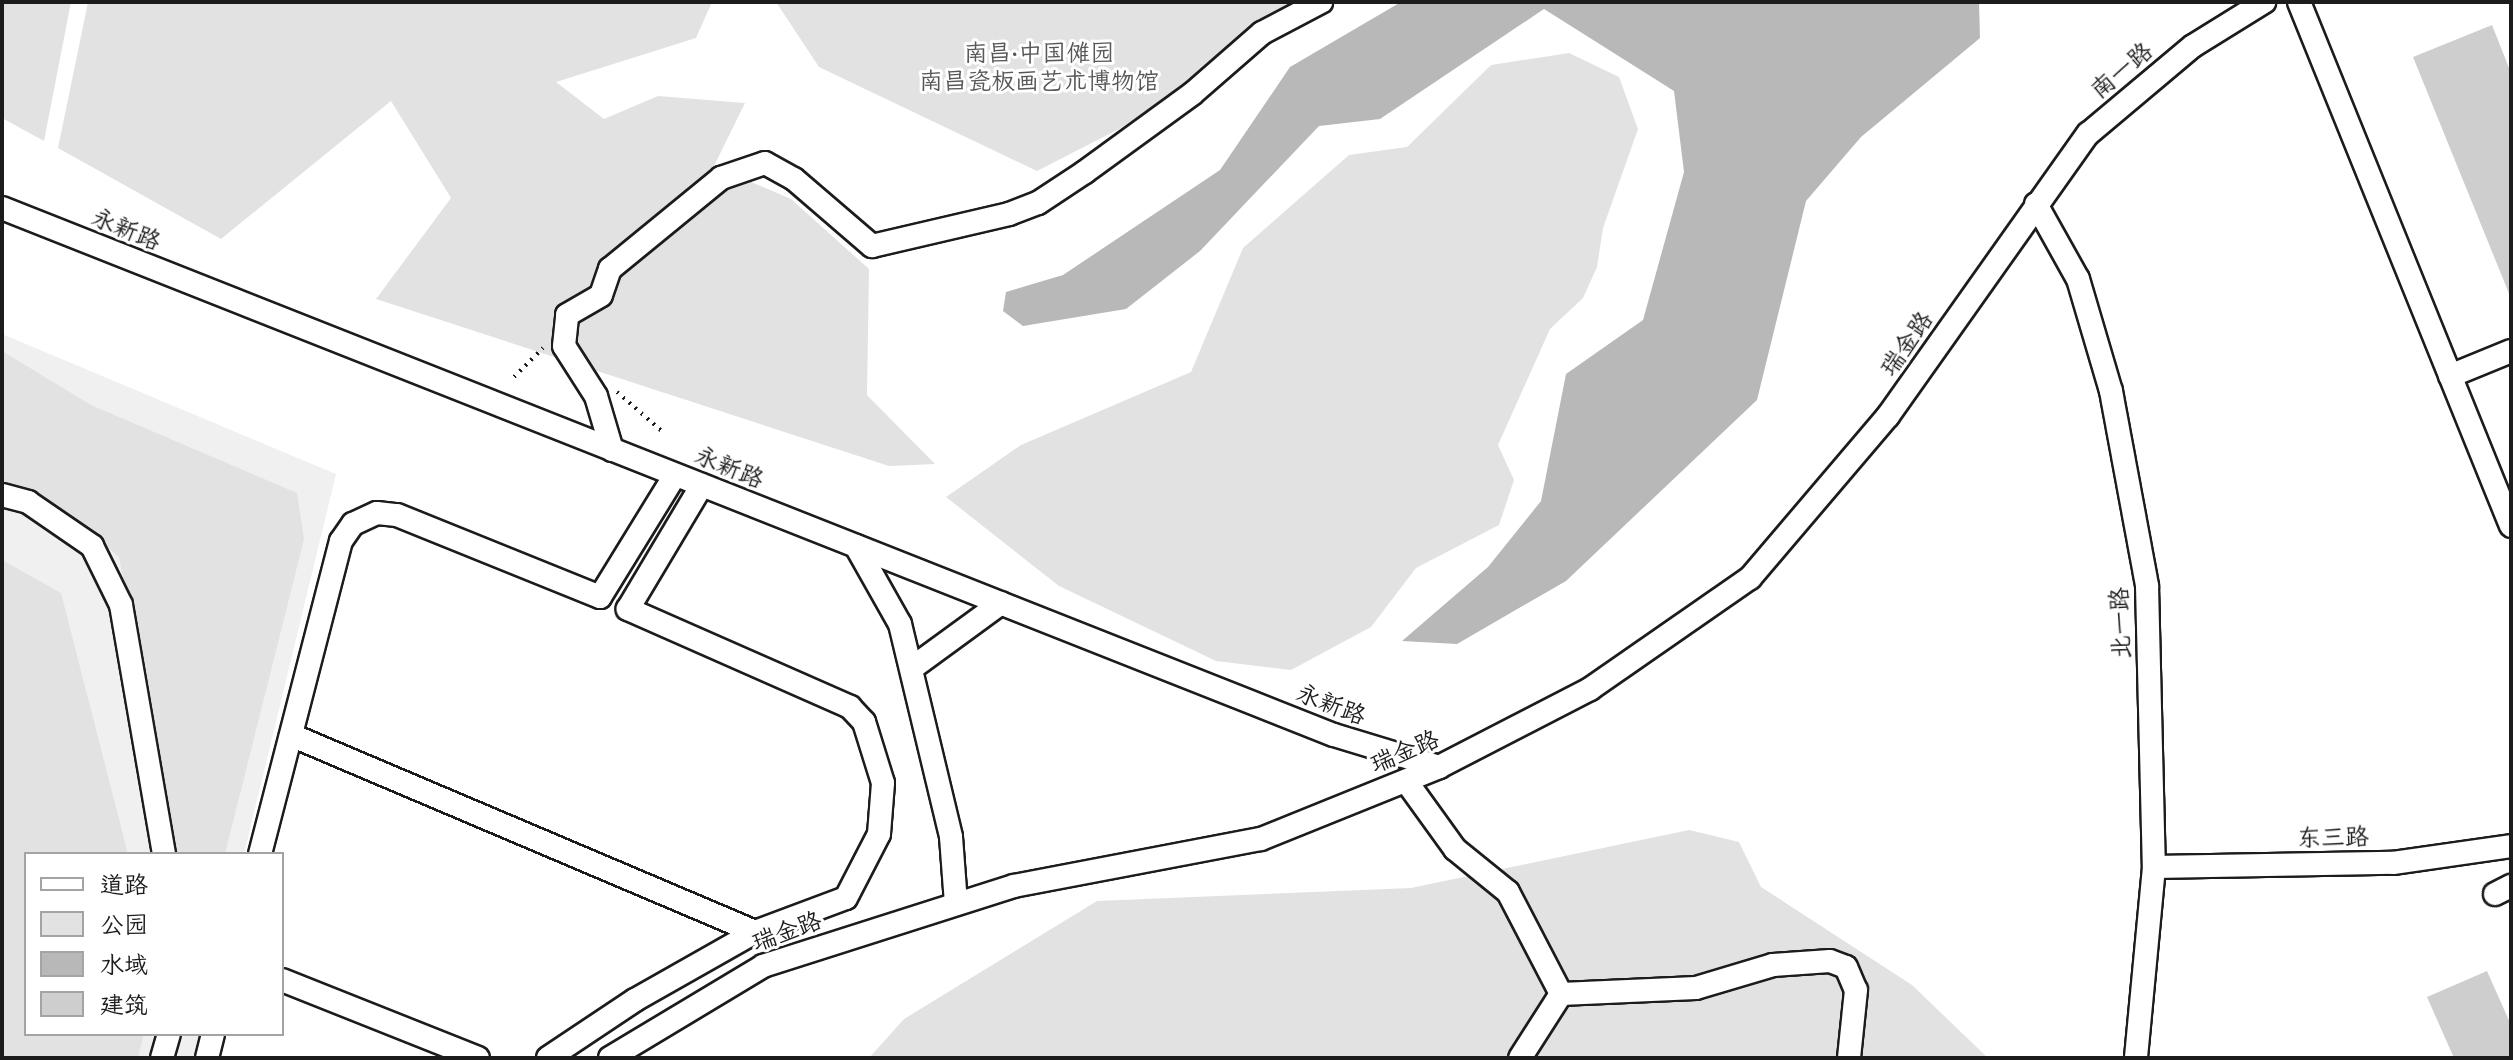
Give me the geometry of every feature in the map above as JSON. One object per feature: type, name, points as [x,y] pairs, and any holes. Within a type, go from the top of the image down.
[{"type":"street","points":[[612,450],[596,396],[564,346],[567,315],[601,295],[610,269],[721,178],[765,163],[794,179],[872,246],[1009,214],[1038,203],[1097,163],[1192,94],[1262,33],[1321,2]]},
{"type":"street","name":"南一路","points":[[2036,204],[2088,134],[2193,46],[2264,2]]},
{"type":"street","points":[[2299,2],[2511,526]]},
{"type":"street","name":"瑞金路","points":[[610,1058],[763,966],[1014,886],[1261,839],[1439,767],[1590,689],[1750,578],[1888,416],[2036,204]]},
{"type":"street","name":"北一路","points":[[2036,204],[2078,279],[2107,377],[2147,586],[2154,867],[2136,1058]]},
{"type":"street","name":"永新路","points":[[2,208],[1355,743],[1439,767]]},
{"type":"street","points":[[2450,376],[2511,351]]},
{"type":"street","points":[[600,597],[675,475]]},
{"type":"street","points":[[628,609],[702,485]]},
{"type":"street","points":[[2,495],[28,502],[92,546],[121,605],[164,852]]},
{"type":"street","points":[[261,852],[341,541],[353,524],[377,513],[397,515],[600,597],[850,707],[864,722],[883,783],[879,834],[846,898],[755,932],[635,1000],[548,1058]]},
{"type":"street","points":[[856,546],[900,624],[951,837],[956,904]]},
{"type":"street","points":[[912,668],[1001,603]]},
{"type":"street","points":[[291,735],[755,932]]},
{"type":"street","points":[[1406,781],[1455,849],[1508,892],[1561,994]]},
{"type":"street","name":"东三路","points":[[2154,867],[2393,863],[2511,846]]},
{"type":"street","points":[[1561,994],[1696,988],[1773,965],[1830,961],[1846,967],[1856,990],[1849,1058]]},
{"type":"street","points":[[284,981],[478,1058]]},
{"type":"street","points":[[1520,1058],[1561,994]]},
{"type":"street","points":[[162,1058],[168,1036]]},
{"type":"street","points":[[207,1058],[212,1036]]},
{"type":"shaded area","points":[[2,334],[336,474],[244,852],[24,852],[24,1036],[200,1036],[195,1058],[2,1058]]},
{"type":"green space","points":[[2,2],[71,2],[44,141],[2,118]]},
{"type":"green space","points":[[88,2],[712,2],[696,38],[556,82],[604,119],[658,96],[745,103],[714,166],[791,199],[869,269],[867,395],[935,464],[889,466],[376,299],[451,198],[391,101],[221,239],[58,148]]},
{"type":"green space","name":"南昌·中国傩园 南昌瓷板画艺术博物馆","points":[[776,2],[1308,2],[1119,129],[1037,171],[819,67]]},
{"type":"green space","points":[[1569,53],[1619,77],[1638,129],[1603,228],[1597,267],[1583,298],[1550,329],[1498,445],[1514,480],[1499,525],[1416,568],[1371,627],[1291,670],[1216,661],[1059,586],[946,497],[1021,445],[1191,372],[1243,248],[1349,155],[1407,147],[1491,65]]},
{"type":"green space","points":[[2,351],[91,405],[297,493],[304,539],[226,852],[177,852],[119,557],[86,528],[26,492],[2,486]]},
{"type":"green space","points":[[2,560],[61,593],[127,852],[24,852],[24,1036],[144,1036],[138,1058],[2,1058]]},
{"type":"green space","points":[[1689,830],[1739,842],[1761,887],[1912,985],[1988,1058],[869,1058],[904,1019],[1097,901],[1411,888]]},
{"type":"water","points":[[1401,2],[1979,2],[1980,38],[1861,137],[1806,201],[1757,400],[1566,581],[1457,644],[1402,641],[1488,567],[1541,501],[1566,374],[1643,320],[1684,172],[1674,91],[1544,9],[1380,119],[1319,126],[1200,251],[1126,309],[1023,326],[1003,311],[1006,292],[1063,275],[1220,170],[1290,67]]},
{"type":"building","points":[[2492,25],[2511,73],[2510,296],[2413,57]]},
{"type":"building","points":[[2487,971],[2511,1025],[2511,1058],[2454,1058],[2427,997]]}]
